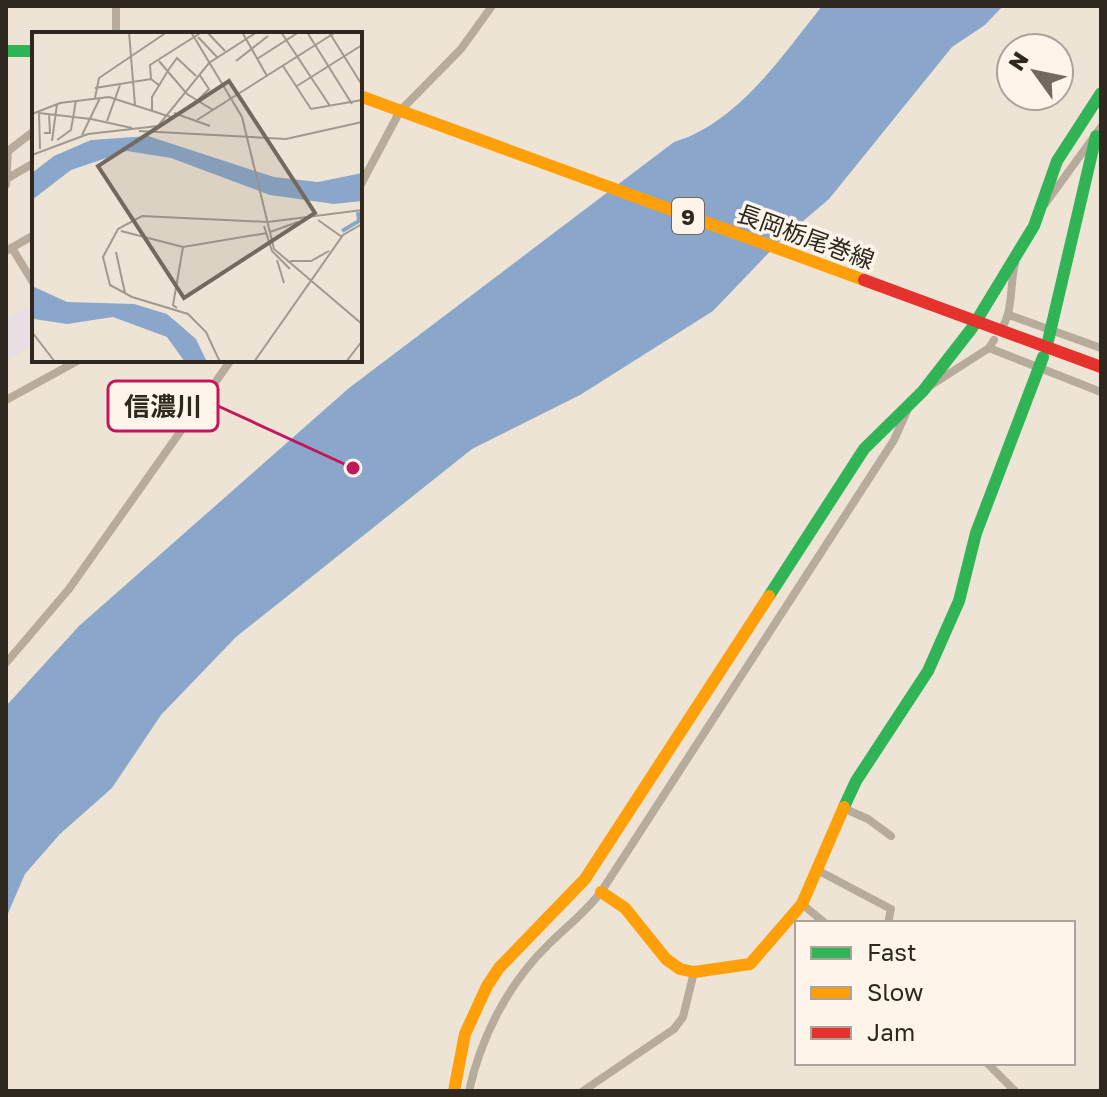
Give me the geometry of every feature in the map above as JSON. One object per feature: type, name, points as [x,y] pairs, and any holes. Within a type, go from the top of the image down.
[{"type":"street","points":[[116,6],[116,32]]},
{"type":"street","points":[[362,183],[406,113],[461,49],[492,6]]},
{"type":"street","points":[[6,51],[32,51]]},
{"type":"street","points":[[1043,206],[1057,161],[1101,93]]},
{"type":"street","name":"長岡栃尾巻線","points":[[362,97],[1101,367]]},
{"type":"street","points":[[7,181],[7,151],[32,132]]},
{"type":"street","points":[[923,391],[1021,245],[1043,206],[1099,132]]},
{"type":"street","points":[[1050,335],[1099,132]]},
{"type":"street","points":[[7,181],[32,164]]},
{"type":"street","points":[[32,236],[9,249],[32,281]]},
{"type":"street","points":[[1004,324],[1009,315],[1010,280],[1021,245]]},
{"type":"street","points":[[1009,315],[1050,335],[1101,348]]},
{"type":"street","points":[[454,1091],[465,1034],[487,986],[499,968],[585,879],[864,449],[923,391],[992,344],[1037,370],[1101,392]]},
{"type":"street","points":[[601,892],[625,908],[666,959],[680,969],[694,972],[750,964],[802,904],[819,871],[842,807],[928,671],[948,628],[959,601],[976,533],[1043,357]]},
{"type":"street","points":[[6,400],[73,362]]},
{"type":"street","points":[[6,663],[69,589],[230,362]]},
{"type":"street","points":[[469,1091],[480,1051],[499,1010],[540,954],[582,916],[601,892],[674,774],[894,440],[910,403]]},
{"type":"street","points":[[842,807],[868,819],[891,836]]},
{"type":"street","points":[[819,871],[891,909],[888,921]]},
{"type":"street","points":[[802,904],[823,921]]},
{"type":"street","points":[[583,1091],[674,1029],[683,1017],[694,972]]},
{"type":"street","points":[[989,1065],[1015,1091]]},
{"type":"shaded area","points":[[32,305],[32,344],[6,363],[6,319]]},
{"type":"water","points":[[822,6],[1003,6],[985,25],[952,47],[829,199],[782,239],[713,311],[580,395],[472,449],[236,637],[161,715],[112,788],[60,834],[25,874],[6,918],[6,706],[79,626],[349,388],[674,142],[697,133],[738,104],[757,86]]},
{"type":"traffic: fast","points":[[6,51],[32,51]]},
{"type":"traffic: fast","points":[[769,596],[864,449],[923,391],[972,328],[1034,226],[1057,161],[1101,93]]},
{"type":"traffic: fast","points":[[1048,341],[1096,136]]},
{"type":"traffic: fast","points":[[844,807],[856,781],[928,671],[959,601],[976,533],[1043,357]]},
{"type":"traffic: slow","points":[[362,97],[864,280]]},
{"type":"traffic: slow","points":[[454,1091],[465,1034],[487,986],[499,968],[585,879],[769,596]]},
{"type":"traffic: slow","points":[[601,892],[625,908],[666,959],[680,969],[694,972],[750,964],[802,904],[844,807]]},
{"type":"traffic: jam","points":[[864,280],[1101,367]]},
{"type":"place","name":"信濃川","points":[[353,468]]}]
